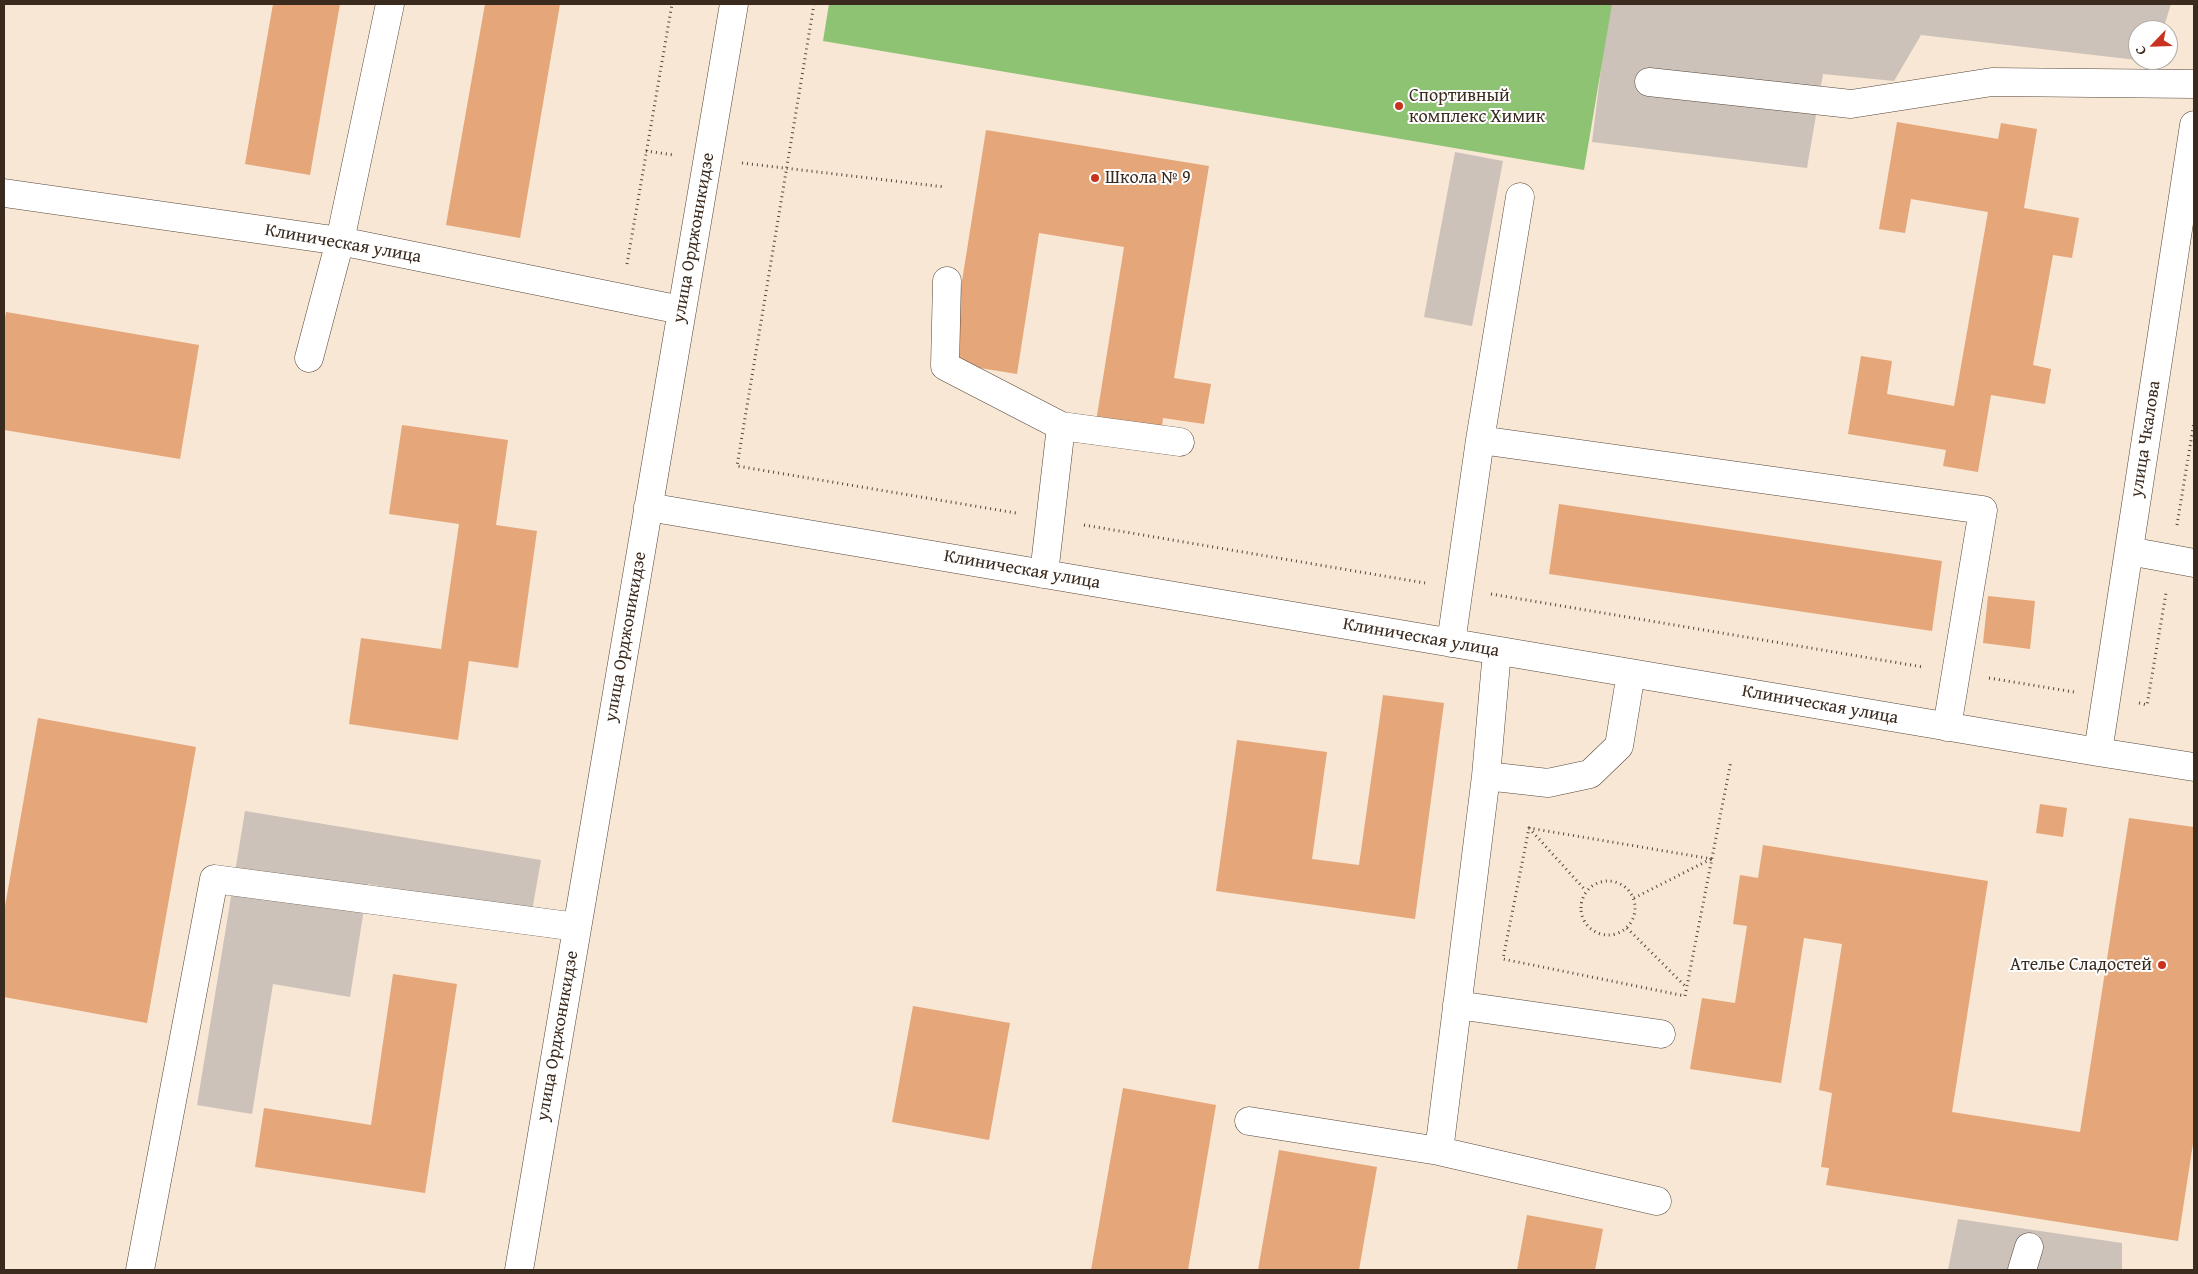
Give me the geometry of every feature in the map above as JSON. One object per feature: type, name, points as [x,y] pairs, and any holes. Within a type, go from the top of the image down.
[{"type":"street","points":[[309,358],[340,241],[390,4]]},
{"type":"street","name":"улица Орджоникидзе","points":[[519,1270],[734,4]]},
{"type":"street","points":[[1648,82],[1851,104],[1992,82],[2194,84]]},
{"type":"street","name":"улица Чкалова","points":[[2098,752],[2190,177],[2194,125]]},
{"type":"street","name":"Клиническая улица","points":[[4,193],[340,241],[681,310]]},
{"type":"street","points":[[1451,643],[1480,440],[1520,197]]},
{"type":"street","points":[[946,281],[945,366],[1062,426],[1180,442]]},
{"type":"street","points":[[1044,574],[1062,426]]},
{"type":"street","points":[[1480,440],[1983,510],[1947,727]]},
{"type":"street","name":"Клиническая улица","points":[[648,507],[1947,727],[2194,767]]},
{"type":"street","points":[[2129,552],[2183,561]]},
{"type":"street","points":[[1439,1151],[1486,776],[1497,650]]},
{"type":"street","points":[[1486,776],[1548,783],[1590,774],[1619,746],[1631,673]]},
{"type":"street","points":[[140,1270],[214,879],[577,927]]},
{"type":"street","points":[[1457,1005],[1661,1034]]},
{"type":"street","points":[[1248,1121],[1439,1151],[1657,1201]]},
{"type":"path","points":[[621,298],[672,4]]},
{"type":"path","points":[[814,4],[737,466],[2147,705],[2183,561],[2194,422]]},
{"type":"path","points":[[646,151],[945,187]]},
{"type":"path","points":[[1530,828],[1502,959],[1685,996],[1731,761]]},
{"type":"path","points":[[1530,828],[1712,859]]},
{"type":"path","points":[[1530,828],[1586,891]]},
{"type":"path","points":[[1634,898],[1712,859]]},
{"type":"path","points":[[1612,881],[1625,886],[1634,898],[1635,914],[1627,928],[1615,936],[1601,936],[1589,929],[1582,917],[1580,903],[1586,891],[1597,882],[1612,881]]},
{"type":"path","points":[[1627,928],[1687,988]]},
{"type":"shaded area","points":[[1609,4],[2171,4],[2166,20],[2128,20],[2128,59],[1921,35],[1894,81],[1823,74],[1807,168],[1592,142]]},
{"type":"shaded area","points":[[1455,152],[1503,161],[1472,326],[1424,317]]},
{"type":"shaded area","points":[[245,811],[541,860],[532,911],[368,884],[350,997],[273,984],[252,1114],[197,1105]]},
{"type":"shaded area","points":[[1958,1219],[2122,1243],[2122,1270],[1948,1270]]},
{"type":"green space","name":"Спортивный комплекс Химик","points":[[829,4],[1612,4],[1584,170],[823,41]]},
{"type":"building","points":[[273,4],[340,4],[310,175],[245,164]]},
{"type":"building","points":[[485,4],[560,4],[520,238],[446,225]]},
{"type":"building","points":[[1897,122],[1998,139],[2001,123],[2037,129],[2024,208],[2079,218],[2072,258],[2053,255],[2033,365],[2051,369],[2045,404],[1991,395],[1978,472],[1943,466],[1946,450],[1848,434],[1861,356],[1892,361],[1887,394],[1954,406],[1988,212],[1911,199],[1905,233],[1879,229]]},
{"type":"building","points":[[986,130],[1209,166],[1174,378],[1211,384],[1204,424],[1163,418],[1161,438],[1095,428],[1124,247],[1039,233],[1017,374],[949,363]]},
{"type":"building","points":[[6,312],[199,345],[180,459],[4,430],[4,325]]},
{"type":"building","points":[[402,425],[508,440],[496,525],[537,531],[518,668],[469,661],[458,740],[349,724],[361,638],[441,649],[459,524],[389,514]]},
{"type":"building","points":[[1559,504],[1942,561],[1932,631],[1549,574]]},
{"type":"building","points":[[1988,596],[2035,601],[2030,649],[1983,643]]},
{"type":"building","points":[[1383,695],[1444,703],[1415,919],[1216,891],[1237,740],[1327,752],[1312,859],[1359,865]]},
{"type":"building","points":[[38,718],[196,747],[147,1023],[4,997],[4,912]]},
{"type":"building","points":[[2040,804],[2067,808],[2063,837],[2036,833]]},
{"type":"building","points":[[2129,818],[2194,827],[2194,1137],[2178,1241],[1826,1185],[1829,1168],[1821,1167],[1832,1093],[1819,1090],[1842,944],[1804,938],[1781,1083],[1690,1069],[1702,998],[1735,1003],[1747,926],[1733,924],[1740,875],[1758,878],[1763,845],[1988,881],[1952,1112],[2080,1132]]},
{"type":"building","points":[[393,974],[457,984],[425,1193],[255,1167],[264,1108],[371,1125]]},
{"type":"building","points":[[913,1006],[1010,1023],[989,1140],[892,1122]]},
{"type":"building","points":[[1123,1088],[1216,1105],[1188,1270],[1091,1270]]},
{"type":"building","points":[[1279,1150],[1377,1167],[1359,1270],[1258,1270]]},
{"type":"building","points":[[1527,1215],[1603,1229],[1595,1270],[1517,1270]]},
{"type":"place","name":"Спортивный комплекс Химик","points":[[1399,106]]},
{"type":"place","name":"Школа № 9","points":[[1095,178]]},
{"type":"place","name":"Ателье Сладостей","points":[[2162,965]]}]
